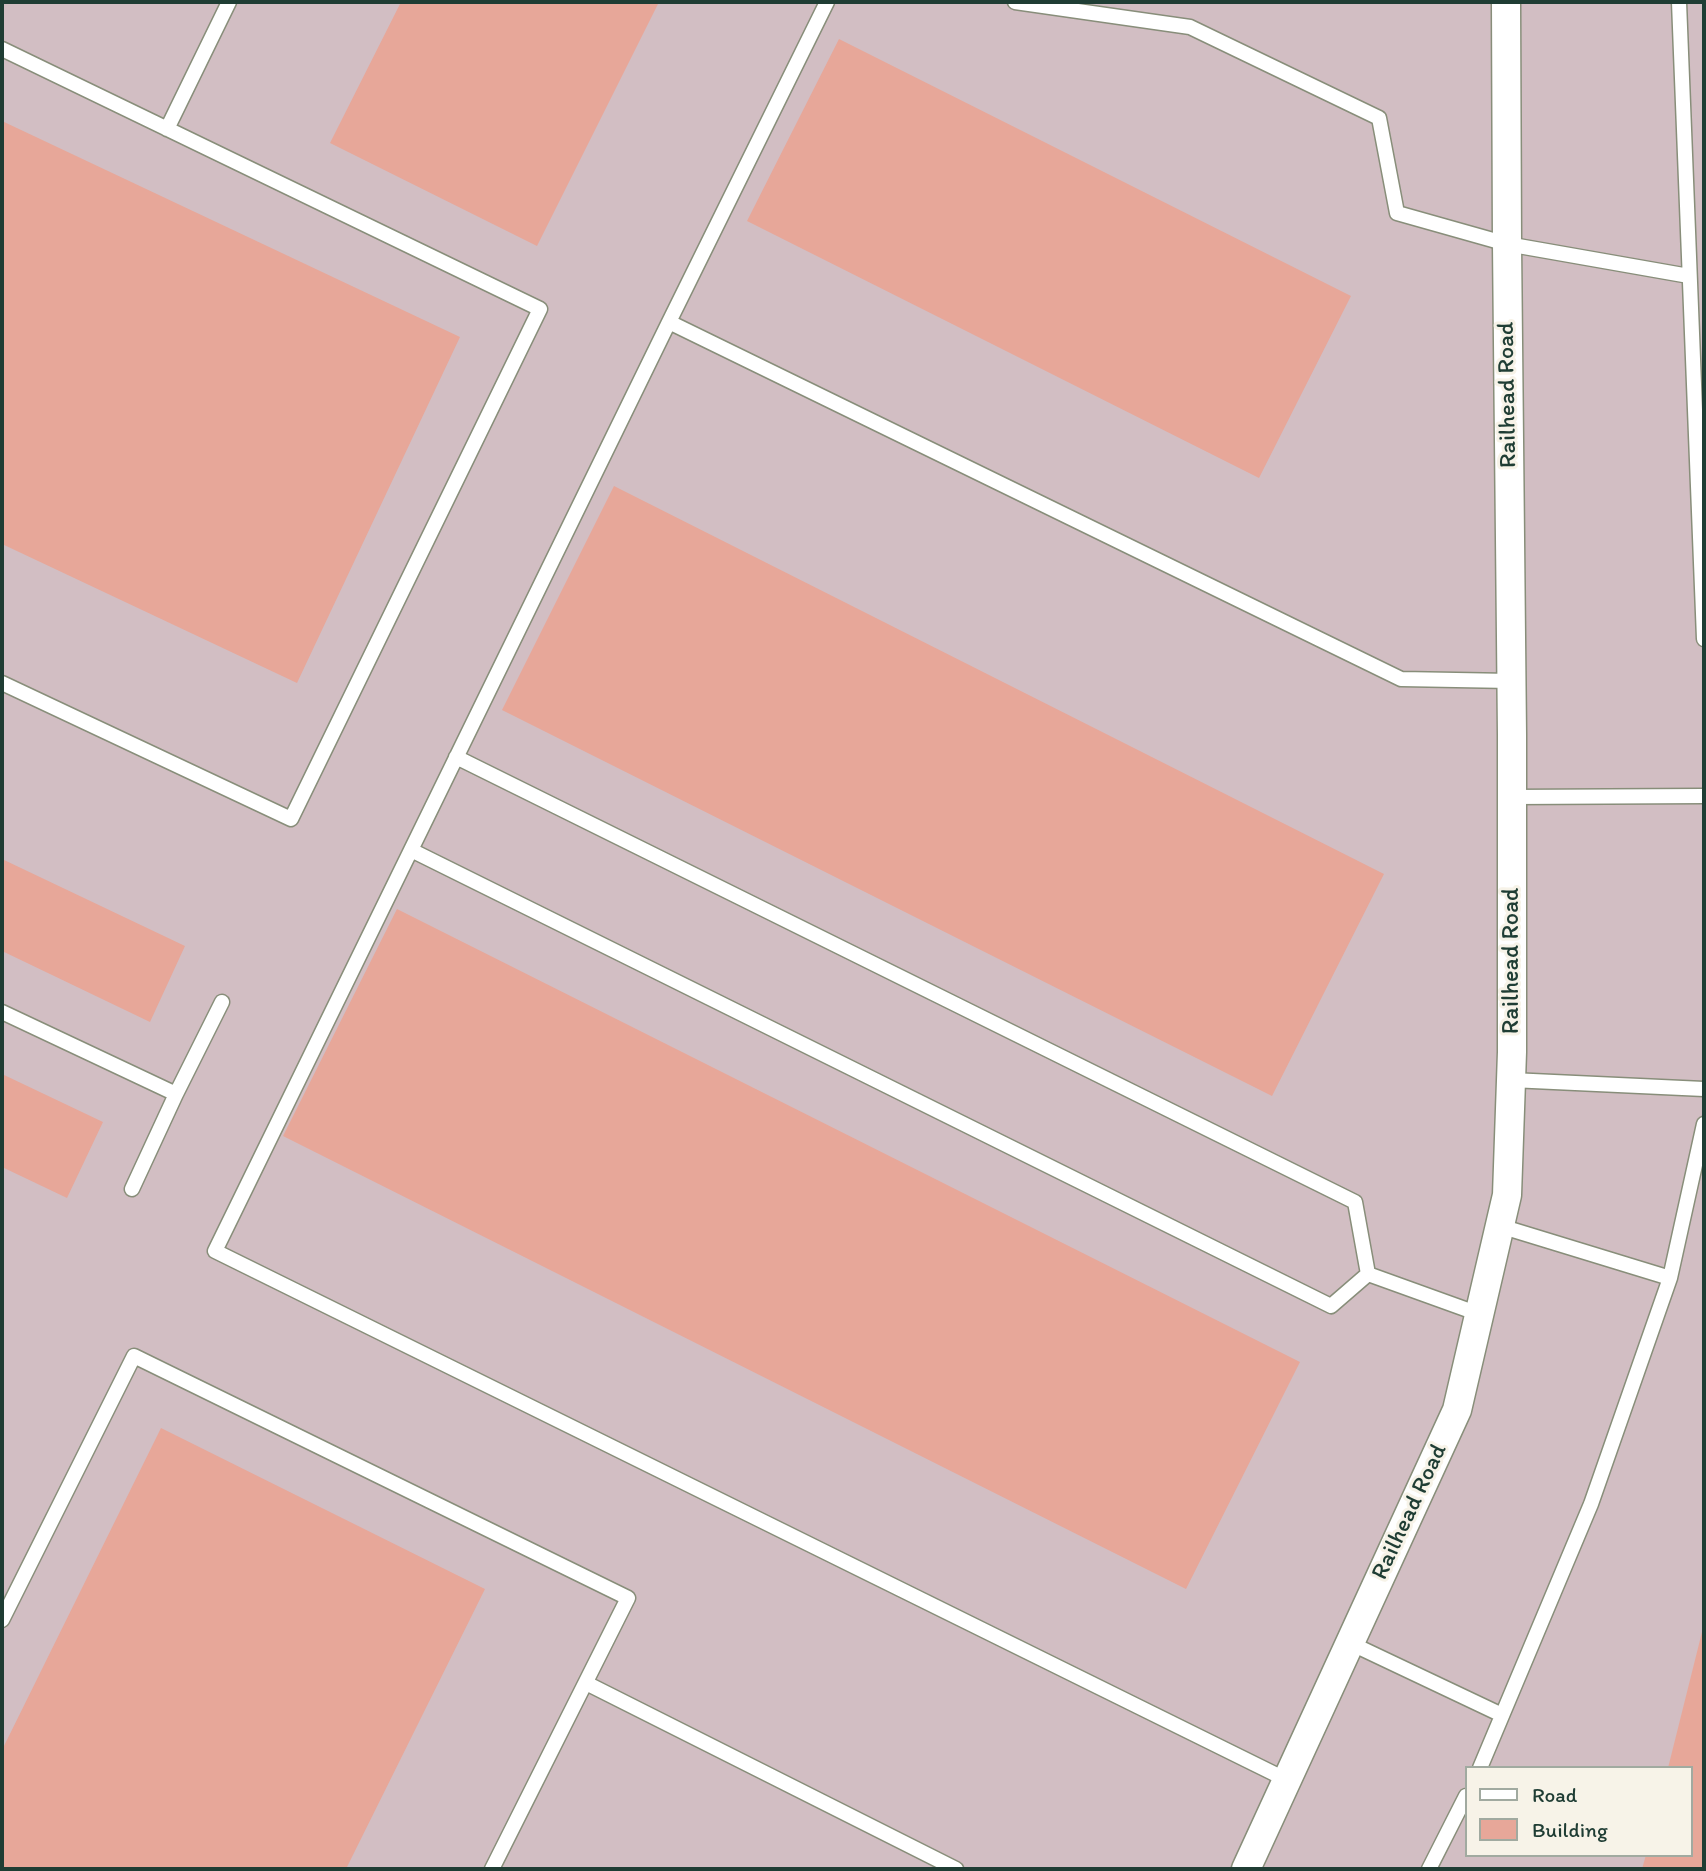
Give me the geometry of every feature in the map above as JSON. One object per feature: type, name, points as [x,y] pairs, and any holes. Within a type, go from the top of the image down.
[{"type":"street","name":"Railhead Road","points":[[1246,1869],[1457,1410],[1507,1195],[1511,1080],[1512,797],[1506,2]]},
{"type":"lane","points":[[167,129],[229,2]]},
{"type":"lane","points":[[827,2],[215,1251],[1287,1780]]},
{"type":"lane","points":[[1015,2],[1191,27],[1379,118],[1397,213],[1507,244],[1689,276]]},
{"type":"lane","points":[[1679,2],[1704,639]]},
{"type":"lane","points":[[2,49],[540,309],[291,820],[2,683]]},
{"type":"lane","points":[[669,322],[1401,679],[1511,681]]},
{"type":"lane","points":[[456,757],[1354,1202],[1368,1274]]},
{"type":"lane","points":[[1512,797],[1704,796]]},
{"type":"lane","points":[[411,850],[1331,1306],[1368,1274]]},
{"type":"lane","points":[[132,1189],[222,1002]]},
{"type":"lane","points":[[2,1012],[176,1094]]},
{"type":"lane","points":[[1511,1080],[1704,1089]]},
{"type":"lane","points":[[1481,1766],[1591,1504],[1670,1278],[1704,1124]]},
{"type":"lane","points":[[1500,1226],[1670,1278]]},
{"type":"lane","points":[[1368,1274],[1479,1314]]},
{"type":"lane","points":[[2,1619],[134,1356],[628,1598],[492,1869]]},
{"type":"lane","points":[[1350,1643],[1502,1715]]},
{"type":"lane","points":[[586,1683],[956,1869]]},
{"type":"lane","points":[[1429,1869],[1464,1800]]},
{"type":"shaded area","points":[[2,2],[1704,2],[1704,1869],[2,1869]]},
{"type":"building","points":[[401,2],[659,2],[537,246],[330,143]]},
{"type":"building","points":[[839,39],[1351,296],[1259,478],[747,221]]},
{"type":"building","points":[[2,121],[460,337],[297,683],[2,544]]},
{"type":"building","points":[[614,486],[1384,874],[1272,1096],[502,710]]},
{"type":"building","points":[[2,859],[185,946],[150,1022],[2,951]]},
{"type":"building","points":[[397,909],[1300,1362],[1186,1589],[283,1136]]},
{"type":"building","points":[[2,1074],[103,1122],[67,1198],[2,1167]]},
{"type":"building","points":[[161,1428],[485,1589],[346,1869],[2,1869],[2,1750]]},
{"type":"building","points":[[1703,1628],[1704,1869],[1642,1869],[1645,1857],[1692,1857],[1692,1766],[1668,1766]]}]
